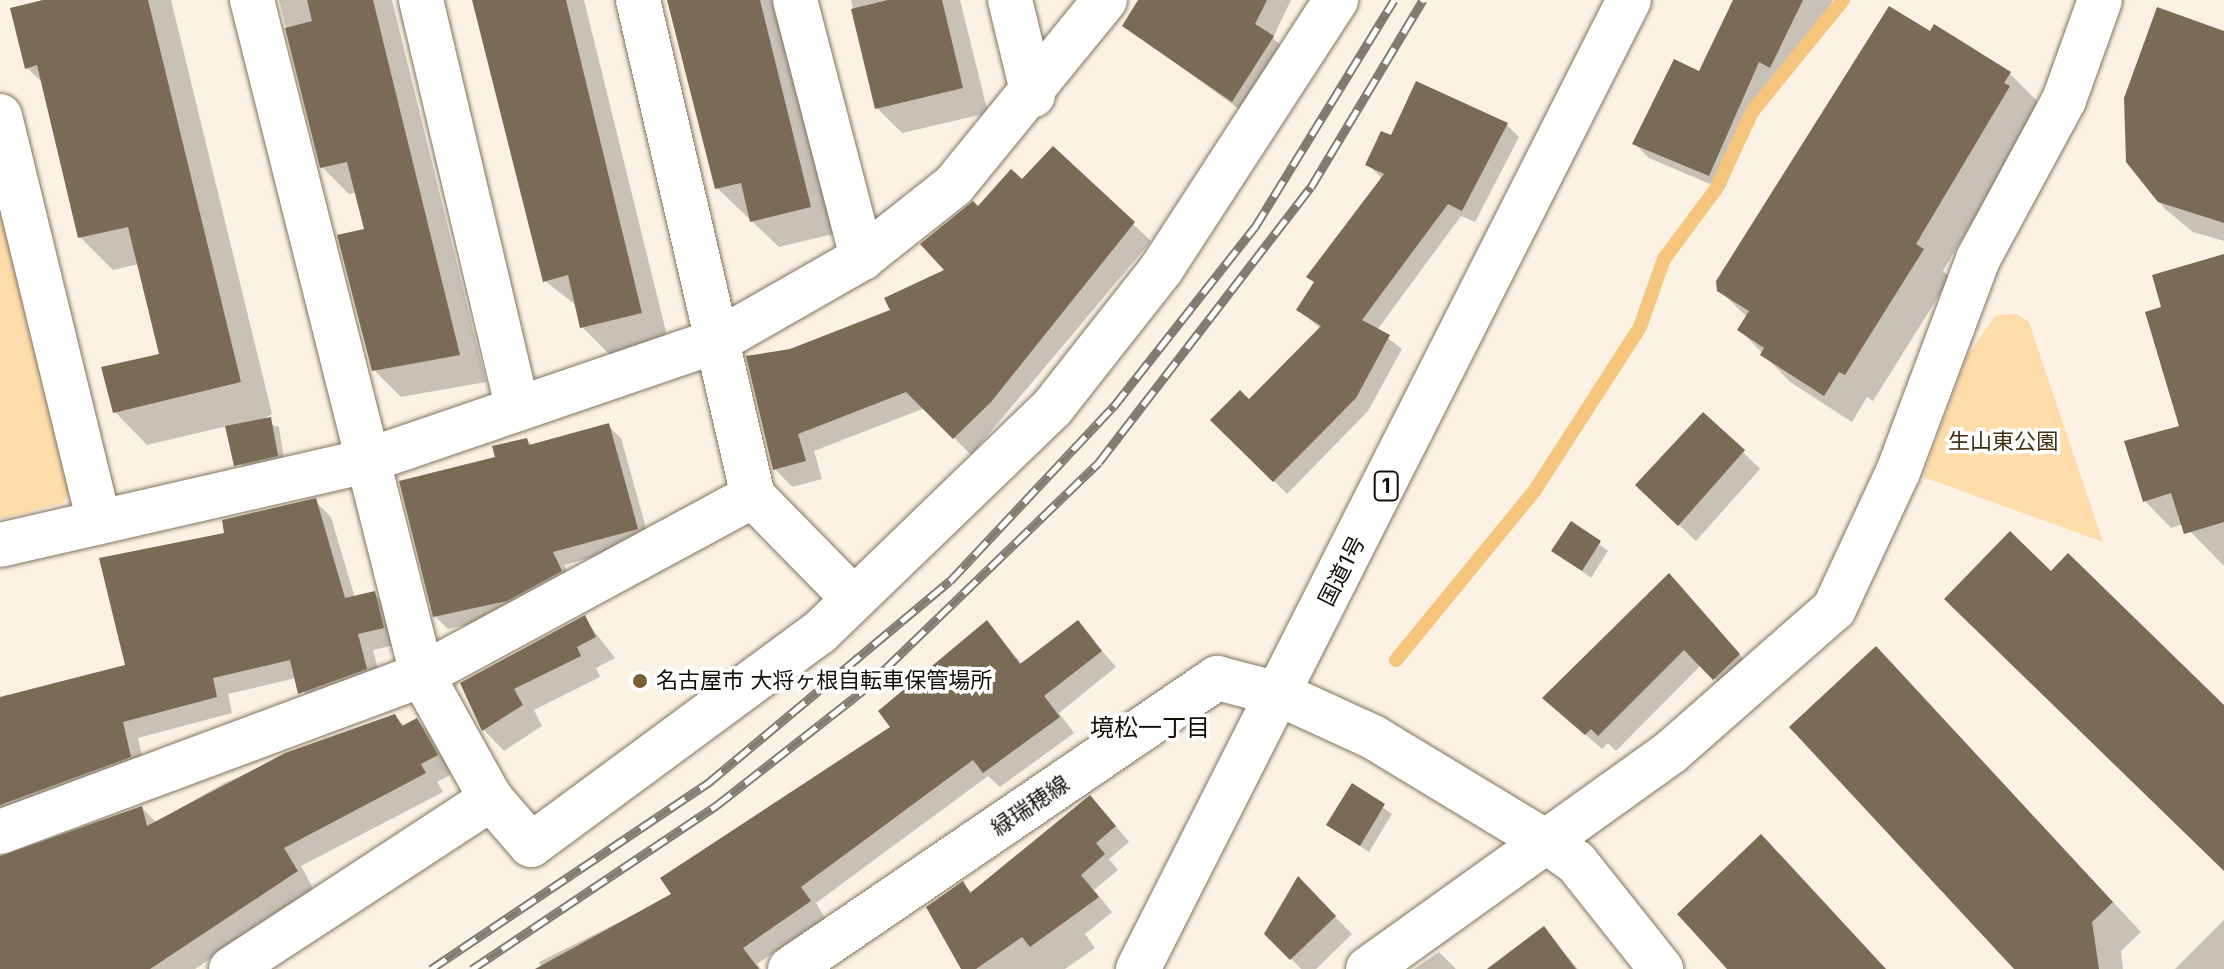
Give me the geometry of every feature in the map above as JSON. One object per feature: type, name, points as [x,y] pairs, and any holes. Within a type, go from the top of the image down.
[{"type":"main road","points":[[252,0],[363,462],[422,675],[491,799],[531,845],[675,744],[819,633],[1052,408],[1171,256],[1336,0]]},
{"type":"main road","points":[[421,0],[518,409]]},
{"type":"main road","points":[[638,0],[753,496],[853,598]]},
{"type":"main road","points":[[795,0],[862,258]]},
{"type":"main road","points":[[1010,0],[1033,95]]},
{"type":"main road","points":[[0,545],[363,462],[719,340],[862,258],[954,185],[1033,95],[1105,0]]},
{"type":"main road","name":"国道1号","points":[[1138,969],[1629,0]]},
{"type":"main road","points":[[1368,969],[1550,844],[1671,752],[1834,609],[1898,472],[1978,259],[2064,100],[2100,0]]},
{"type":"main road","points":[[0,116],[99,522]]},
{"type":"main road","points":[[0,832],[422,675],[753,496]]},
{"type":"main road","name":"緑瑞穂線","points":[[790,969],[1217,678],[1279,694],[1373,737],[1550,844],[1576,862],[1661,969]]},
{"type":"main road","points":[[231,969],[491,799]]},
{"type":"green space","points":[[0,171],[76,482],[63,503],[0,519]]},
{"type":"green space","name":"生山東公園","points":[[2017,314],[2029,322],[2103,542],[1923,477],[1968,354],[1996,315]]},
{"type":"building","points":[[43,0],[148,0],[241,382],[113,413],[101,367],[159,354],[128,227],[78,238],[37,65],[25,69],[10,8]]},
{"type":"building","points":[[307,0],[373,0],[460,355],[372,371],[337,235],[364,229],[347,162],[320,168],[285,28],[312,21]]},
{"type":"building","points":[[472,0],[566,0],[642,313],[580,328],[568,275],[543,282]]},
{"type":"building","points":[[667,0],[760,0],[811,207],[750,222],[741,183],[715,189]]},
{"type":"building","points":[[888,0],[942,0],[963,88],[875,109],[851,9]]},
{"type":"building","points":[[1138,0],[1267,0],[1255,24],[1274,36],[1232,102],[1122,26]]},
{"type":"building","points":[[1733,0],[1803,0],[1770,68],[1759,62],[1709,176],[1632,144],[1674,59],[1699,71]]},
{"type":"building","points":[[1889,6],[1930,31],[1934,24],[2011,72],[2004,83],[2010,86],[1916,244],[1924,249],[1845,375],[1839,372],[1824,396],[1760,355],[1764,348],[1737,330],[1749,311],[1717,291],[1716,281]]},
{"type":"building","points":[[2157,7],[2224,31],[2224,223],[2158,202],[2126,162],[2124,98]]},
{"type":"building","points":[[1416,81],[1508,123],[1462,211],[1448,204],[1362,320],[1390,335],[1356,398],[1273,482],[1210,420],[1240,390],[1249,399],[1321,326],[1296,310],[1314,282],[1306,277],[1384,174],[1365,165],[1381,131],[1391,135]]},
{"type":"building","points":[[1053,146],[1135,222],[991,402],[953,439],[906,392],[798,434],[806,461],[773,470],[746,356],[790,349],[890,310],[884,298],[944,270],[920,244],[973,201],[978,206],[1011,169],[1022,179]]},
{"type":"building","points":[[2224,254],[2224,522],[2184,534],[2171,493],[2143,502],[2124,441],[2179,426],[2145,312],[2161,307],[2152,275]]},
{"type":"building","points":[[1703,412],[1745,450],[1678,526],[1635,485]]},
{"type":"building","points":[[271,417],[278,456],[234,466],[225,426]]},
{"type":"building","points":[[609,423],[638,529],[553,552],[562,571],[507,601],[433,617],[399,481],[495,457],[492,446],[527,438],[529,445]]},
{"type":"building","points":[[316,498],[345,598],[375,591],[384,628],[358,634],[367,669],[298,694],[290,660],[213,678],[217,697],[123,722],[131,757],[0,805],[0,697],[125,665],[99,558],[224,533],[222,520]]},
{"type":"building","points":[[1571,521],[1601,541],[1582,571],[1551,551]]},
{"type":"building","points":[[2010,531],[2051,571],[2068,553],[2224,705],[2224,871],[1944,599]]},
{"type":"building","points":[[1669,573],[1740,654],[1713,680],[1684,650],[1598,736],[1591,729],[1585,735],[1542,698]]},
{"type":"building","points":[[585,615],[596,637],[577,647],[581,656],[514,689],[523,705],[482,731],[460,683]]},
{"type":"building","points":[[987,620],[1020,664],[1078,620],[1102,651],[1044,696],[1060,717],[983,773],[973,760],[801,887],[811,901],[743,948],[759,969],[535,969],[671,894],[660,878],[890,727],[878,711]]},
{"type":"building","points":[[1876,646],[2113,902],[2092,922],[2099,969],[2014,969],[1789,727]]},
{"type":"building","points":[[395,714],[402,726],[417,718],[438,755],[421,764],[426,773],[284,848],[298,871],[150,969],[0,969],[0,856],[142,806],[147,826],[285,753]]},
{"type":"building","points":[[1352,783],[1385,804],[1360,846],[1326,825]]},
{"type":"building","points":[[1090,795],[1116,826],[1096,843],[1105,854],[1081,875],[1099,897],[1030,947],[1022,937],[976,969],[961,969],[926,907],[963,881],[970,893]]},
{"type":"building","points":[[1761,834],[1886,969],[1727,969],[1677,914]]},
{"type":"building","points":[[1298,876],[1336,916],[1290,960],[1264,934]]},
{"type":"building","points":[[1544,926],[1576,969],[1487,969]]},
{"type":"waterway","points":[[1396,660],[1535,490],[1640,327],[1664,259],[1716,189],[1752,112],[1843,0]]},
{"type":"railway","points":[[431,969],[708,783],[950,581],[1114,406],[1255,227],[1394,0]]},
{"type":"railway","points":[[472,969],[717,805],[860,693],[1099,462],[1311,187],[1423,0]]},
{"type":"place","name":"名古屋市 大将ヶ根自転車保管場所","points":[[640,681]]},
{"type":"district","name":"境松一丁目","points":[[1150,728]]}]
